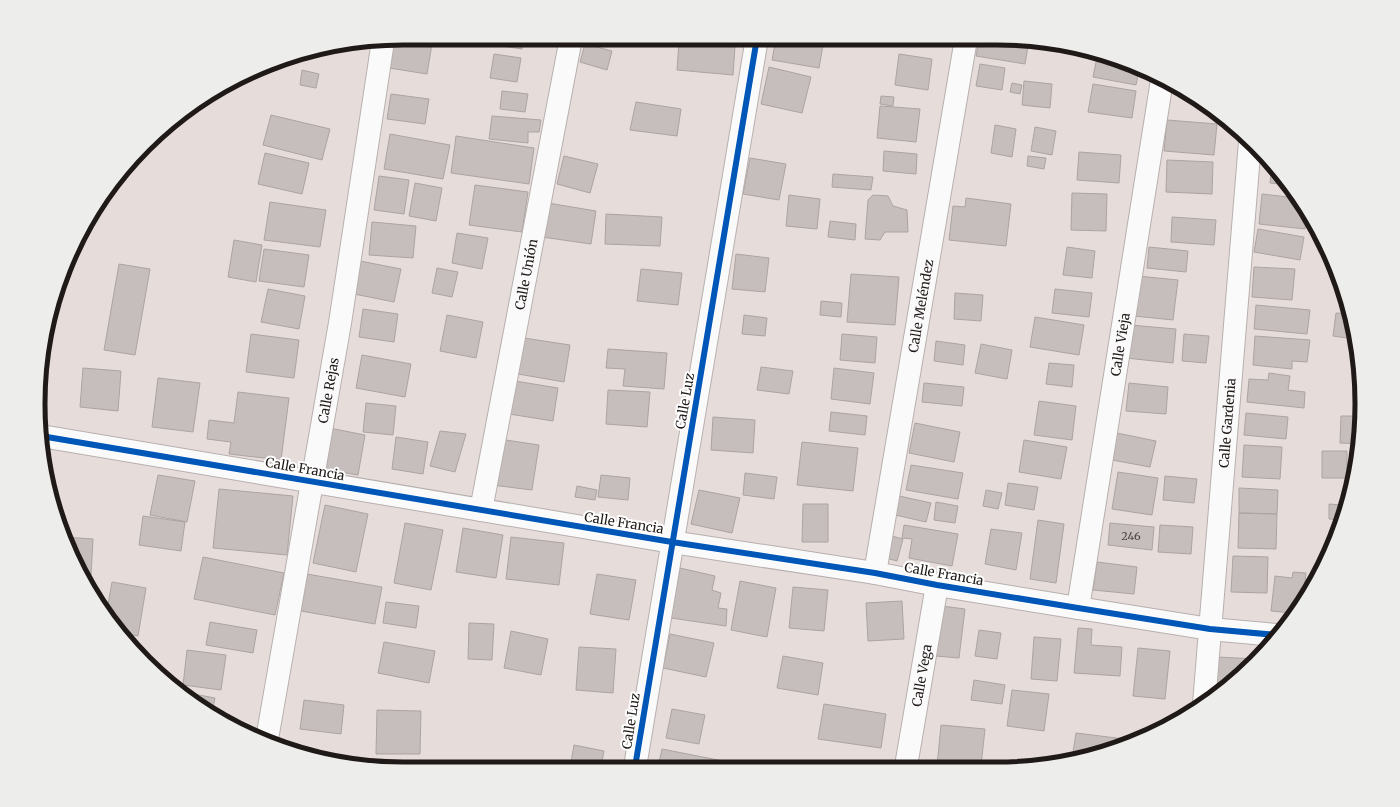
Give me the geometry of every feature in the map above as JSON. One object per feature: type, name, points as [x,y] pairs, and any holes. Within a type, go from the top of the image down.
[{"type":"street","name":"Calle Unión","points":[[481,510],[570,45]]},
{"type":"street","name":"Calle Luz","points":[[635,762],[756,45]]},
{"type":"street","name":"Calle Meléndez","points":[[876,573],[965,45]]},
{"type":"street","name":"Calle Rejas","points":[[268,736],[340,323],[382,46]]},
{"type":"street","name":"Calle Vieja","points":[[1078,608],[1161,85]]},
{"type":"street","name":"Calle Gardenia","points":[[1205,696],[1249,149]]},
{"type":"street","name":"Calle Francia","points":[[47,437],[672,542],[876,573],[1078,608],[1210,629],[1271,634]]},
{"type":"street","name":"Calle Vega","points":[[907,762],[937,584]]},
{"type":"building","points":[[393,45],[432,45],[427,74],[389,68]]},
{"type":"building","points":[[502,45],[522,45],[522,49]]},
{"type":"building","points":[[585,45],[612,51],[607,70],[580,62]]},
{"type":"building","points":[[679,45],[735,46],[733,75],[677,70]]},
{"type":"building","points":[[775,45],[823,45],[819,68],[772,60]]},
{"type":"building","points":[[978,45],[1028,47],[1025,64],[976,56]]},
{"type":"building","points":[[494,54],[521,58],[517,82],[490,78]]},
{"type":"building","points":[[899,54],[932,59],[928,90],[895,85]]},
{"type":"building","points":[[1097,59],[1138,74],[1136,85],[1093,77]]},
{"type":"building","points":[[980,64],[1005,68],[1002,90],[976,86]]},
{"type":"building","points":[[769,67],[811,77],[802,113],[761,104]]},
{"type":"building","points":[[302,70],[319,74],[316,88],[300,85]]},
{"type":"building","points":[[1024,81],[1052,84],[1050,108],[1022,105]]},
{"type":"building","points":[[1012,83],[1022,85],[1020,94],[1010,92]]},
{"type":"building","points":[[1093,84],[1136,91],[1132,118],[1088,112]]},
{"type":"building","points":[[502,91],[528,94],[525,112],[500,109]]},
{"type":"building","points":[[391,94],[429,99],[425,124],[387,119]]},
{"type":"building","points":[[881,96],[894,97],[893,106],[880,104]]},
{"type":"building","points":[[636,102],[681,109],[677,136],[630,130]]},
{"type":"building","points":[[880,106],[920,109],[916,142],[877,138]]},
{"type":"building","points":[[271,115],[330,129],[322,160],[263,145]]},
{"type":"building","points":[[492,116],[541,120],[539,132],[528,132],[528,143],[489,139]]},
{"type":"building","points":[[1167,120],[1217,124],[1214,155],[1164,151]]},
{"type":"building","points":[[995,125],[1016,129],[1012,157],[991,153]]},
{"type":"building","points":[[1035,127],[1056,131],[1052,155],[1031,151]]},
{"type":"building","points":[[390,134],[450,145],[443,179],[384,169]]},
{"type":"building","points":[[456,136],[534,148],[529,184],[451,173]]},
{"type":"building","points":[[884,151],[917,154],[916,174],[883,171]]},
{"type":"building","points":[[1079,152],[1121,155],[1119,183],[1077,180]]},
{"type":"building","points":[[265,153],[309,163],[302,194],[258,184]]},
{"type":"building","points":[[564,156],[598,164],[590,193],[557,184]]},
{"type":"building","points":[[1028,156],[1046,158],[1044,169],[1027,166]]},
{"type":"building","points":[[750,158],[786,164],[779,200],[743,194]]},
{"type":"building","points":[[1167,160],[1213,162],[1212,194],[1166,192]]},
{"type":"building","points":[[1271,173],[1280,184],[1270,183]]},
{"type":"building","points":[[833,174],[873,177],[871,190],[832,187]]},
{"type":"building","points":[[379,176],[409,180],[404,214],[374,210]]},
{"type":"building","points":[[415,183],[442,188],[436,221],[409,216]]},
{"type":"building","points":[[475,185],[528,192],[522,232],[469,225]]},
{"type":"building","points":[[1072,193],[1107,194],[1106,231],[1071,230]]},
{"type":"building","points":[[1262,194],[1290,197],[1306,222],[1305,229],[1259,224]]},
{"type":"building","points":[[789,195],[820,199],[817,229],[786,226]]},
{"type":"building","points":[[873,195],[888,196],[893,206],[907,210],[908,232],[885,232],[880,240],[865,239],[868,200]]},
{"type":"building","points":[[966,198],[1011,204],[1006,246],[949,240],[953,206],[965,207]]},
{"type":"building","points":[[270,202],[326,210],[320,247],[264,240]]},
{"type":"building","points":[[548,203],[596,211],[591,244],[542,237]]},
{"type":"building","points":[[606,214],[662,217],[660,246],[605,244]]},
{"type":"building","points":[[1172,217],[1216,220],[1214,245],[1171,242]]},
{"type":"building","points":[[830,221],[856,224],[855,240],[828,237]]},
{"type":"building","points":[[372,222],[416,226],[413,258],[369,255]]},
{"type":"building","points":[[1258,229],[1304,237],[1300,260],[1254,252]]},
{"type":"building","points":[[457,233],[488,238],[482,269],[452,263]]},
{"type":"building","points":[[234,240],[262,245],[256,282],[228,277]]},
{"type":"building","points":[[1067,247],[1095,251],[1092,278],[1063,275]]},
{"type":"building","points":[[1149,247],[1188,251],[1186,272],[1147,268]]},
{"type":"building","points":[[264,249],[309,255],[304,287],[259,281]]},
{"type":"building","points":[[736,254],[769,258],[765,292],[732,289]]},
{"type":"building","points":[[360,261],[401,269],[394,302],[354,294]]},
{"type":"building","points":[[119,264],[150,269],[135,355],[104,350]]},
{"type":"building","points":[[1254,267],[1295,269],[1292,300],[1252,297]]},
{"type":"building","points":[[437,268],[458,272],[452,297],[432,293]]},
{"type":"building","points":[[641,269],[682,273],[678,305],[637,301]]},
{"type":"building","points":[[851,274],[899,277],[895,325],[847,322]]},
{"type":"building","points":[[1138,276],[1178,280],[1173,320],[1134,316]]},
{"type":"building","points":[[268,289],[305,296],[299,329],[261,322]]},
{"type":"building","points":[[1055,289],[1092,293],[1089,317],[1052,313]]},
{"type":"building","points":[[955,293],[983,295],[981,321],[954,319]]},
{"type":"building","points":[[821,301],[842,303],[841,317],[820,315]]},
{"type":"building","points":[[1256,305],[1310,310],[1307,334],[1254,329]]},
{"type":"building","points":[[363,309],[398,314],[394,342],[359,337]]},
{"type":"building","points":[[1336,313],[1344,314],[1349,338],[1333,336]]},
{"type":"building","points":[[447,315],[483,322],[476,358],[440,351]]},
{"type":"building","points":[[744,315],[767,318],[765,336],[742,334]]},
{"type":"building","points":[[1035,317],[1084,325],[1079,355],[1030,347]]},
{"type":"building","points":[[1130,325],[1176,329],[1173,363],[1126,358]]},
{"type":"building","points":[[251,334],[299,340],[294,378],[246,372]]},
{"type":"building","points":[[842,334],[877,337],[875,363],[840,360]]},
{"type":"building","points":[[1184,334],[1209,336],[1206,363],[1182,361]]},
{"type":"building","points":[[1255,336],[1310,340],[1307,362],[1292,361],[1292,369],[1253,365]]},
{"type":"building","points":[[524,338],[570,345],[564,382],[518,374]]},
{"type":"building","points":[[936,341],[965,345],[963,365],[934,361]]},
{"type":"building","points":[[981,344],[1012,350],[1007,379],[975,373]]},
{"type":"building","points":[[608,349],[667,353],[664,389],[623,386],[625,369],[606,368]]},
{"type":"building","points":[[362,355],[411,364],[405,397],[356,388]]},
{"type":"building","points":[[1049,363],[1074,365],[1072,387],[1046,384]]},
{"type":"building","points":[[761,367],[793,371],[789,394],[757,390]]},
{"type":"building","points":[[83,368],[121,371],[118,411],[80,407]]},
{"type":"building","points":[[834,368],[874,373],[870,404],[831,399]]},
{"type":"building","points":[[1269,373],[1290,376],[1288,390],[1305,392],[1304,408],[1247,402],[1249,379],[1268,380]]},
{"type":"building","points":[[158,378],[200,383],[193,432],[152,427]]},
{"type":"building","points":[[515,381],[558,388],[553,421],[509,414]]},
{"type":"building","points":[[924,383],[964,387],[962,406],[922,402]]},
{"type":"building","points":[[1129,383],[1168,387],[1166,414],[1126,411]]},
{"type":"building","points":[[608,390],[650,392],[647,427],[606,424]]},
{"type":"building","points":[[238,392],[289,398],[281,460],[229,454],[231,442],[207,439],[209,420],[234,423]]},
{"type":"building","points":[[1039,401],[1076,406],[1072,440],[1034,435]]},
{"type":"building","points":[[366,403],[396,406],[393,435],[363,432]]},
{"type":"building","points":[[831,412],[867,416],[865,435],[829,431]]},
{"type":"building","points":[[1246,413],[1288,417],[1286,439],[1244,435]]},
{"type":"building","points":[[1341,416],[1354,416],[1353,444],[1340,443]]},
{"type":"building","points":[[713,417],[755,420],[753,453],[711,450]]},
{"type":"building","points":[[915,423],[960,432],[954,462],[909,453]]},
{"type":"building","points":[[324,427],[365,435],[358,475],[317,468]]},
{"type":"building","points":[[440,431],[466,434],[455,472],[430,466]]},
{"type":"building","points":[[1117,433],[1156,441],[1150,467],[1112,460]]},
{"type":"building","points":[[396,437],[428,442],[423,474],[392,469]]},
{"type":"building","points":[[499,439],[539,445],[532,490],[492,485]]},
{"type":"building","points":[[1024,440],[1067,447],[1061,479],[1019,472]]},
{"type":"building","points":[[802,442],[858,448],[853,491],[797,485]]},
{"type":"building","points":[[1244,445],[1282,447],[1280,479],[1242,477]]},
{"type":"building","points":[[1322,451],[1347,451],[1347,478],[1322,478]]},
{"type":"building","points":[[911,465],[963,473],[958,499],[906,490]]},
{"type":"building","points":[[1118,472],[1158,478],[1152,515],[1112,509]]},
{"type":"building","points":[[745,473],[777,477],[774,499],[743,495]]},
{"type":"building","points":[[158,475],[195,481],[187,522],[150,515]]},
{"type":"building","points":[[601,475],[630,478],[628,500],[598,497]]},
{"type":"building","points":[[1165,476],[1197,479],[1194,503],[1163,500]]},
{"type":"building","points":[[1008,483],[1038,487],[1034,510],[1005,505]]},
{"type":"building","points":[[577,486],[597,490],[595,500],[575,497]]},
{"type":"building","points":[[1239,488],[1278,490],[1277,514],[1239,513]]},
{"type":"building","points":[[219,489],[293,496],[287,555],[213,548]]},
{"type":"building","points":[[699,490],[740,498],[732,533],[691,524]]},
{"type":"building","points":[[986,490],[1002,493],[998,509],[983,506]]},
{"type":"building","points":[[895,495],[931,503],[926,522],[891,514]]},
{"type":"building","points":[[936,502],[958,506],[955,523],[934,520]]},
{"type":"building","points":[[803,504],[828,504],[828,542],[802,542]]},
{"type":"building","points":[[1329,504],[1340,505],[1336,519],[1329,519]]},
{"type":"building","points":[[325,505],[368,514],[356,572],[313,563]]},
{"type":"building","points":[[1239,513],[1277,514],[1276,549],[1238,548]]},
{"type":"building","points":[[143,516],[185,522],[181,551],[139,545]]},
{"type":"building","points":[[1038,520],[1064,524],[1056,583],[1030,579]]},
{"type":"building","points":[[405,523],[443,530],[431,590],[394,583]]},
{"type":"building","points":[[1110,523],[1154,527],[1152,550],[1108,545]]},
{"type":"building","points":[[904,525],[958,534],[952,566],[909,558],[912,539],[902,538]]},
{"type":"building","points":[[1160,525],[1193,527],[1191,554],[1158,552]]},
{"type":"building","points":[[463,528],[503,535],[496,578],[456,572]]},
{"type":"building","points":[[991,529],[1022,533],[1016,570],[985,564]]},
{"type":"building","points":[[888,535],[903,539],[897,561],[882,557]]},
{"type":"building","points":[[71,537],[93,539],[91,575],[89,575]]},
{"type":"building","points":[[511,537],[564,543],[559,585],[506,579]]},
{"type":"building","points":[[1233,556],[1268,557],[1267,593],[1231,592]]},
{"type":"building","points":[[203,557],[284,573],[275,615],[194,599]]},
{"type":"building","points":[[1097,562],[1137,567],[1134,594],[1093,590]]},
{"type":"building","points":[[680,568],[715,576],[712,590],[721,593],[718,608],[727,609],[726,626],[671,618]]},
{"type":"building","points":[[1293,572],[1306,573],[1304,587],[1295,603],[1288,613],[1271,611],[1275,576],[1292,578]]},
{"type":"building","points":[[307,574],[382,587],[375,624],[301,611]]},
{"type":"building","points":[[597,574],[636,580],[629,620],[590,614]]},
{"type":"building","points":[[740,581],[776,588],[767,637],[731,630]]},
{"type":"building","points":[[112,582],[146,588],[138,636],[129,634],[108,607]]},
{"type":"building","points":[[793,587],[828,590],[824,631],[789,628]]},
{"type":"building","points":[[902,601],[904,639],[868,641],[866,603]]},
{"type":"building","points":[[386,602],[419,606],[416,628],[383,623]]},
{"type":"building","points":[[942,606],[965,609],[959,658],[936,656]]},
{"type":"building","points":[[210,622],[257,630],[253,653],[206,645]]},
{"type":"building","points":[[469,623],[494,624],[492,660],[468,659]]},
{"type":"building","points":[[1078,628],[1092,629],[1091,645],[1122,647],[1120,676],[1074,673]]},
{"type":"building","points":[[979,630],[1001,633],[997,659],[975,656]]},
{"type":"building","points":[[511,631],[548,639],[541,675],[504,668]]},
{"type":"building","points":[[670,634],[714,643],[706,677],[663,668]]},
{"type":"building","points":[[1034,637],[1061,639],[1057,681],[1031,679]]},
{"type":"building","points":[[384,642],[435,651],[429,683],[378,673]]},
{"type":"building","points":[[579,647],[616,649],[613,693],[576,690]]},
{"type":"building","points":[[1138,648],[1170,651],[1165,699],[1133,696]]},
{"type":"building","points":[[187,650],[226,655],[221,690],[183,685]]},
{"type":"building","points":[[783,656],[823,663],[818,695],[777,688]]},
{"type":"building","points":[[1218,657],[1248,659],[1233,673],[1215,688]]},
{"type":"building","points":[[974,680],[1005,685],[1002,704],[971,700]]},
{"type":"building","points":[[1012,690],[1049,694],[1044,731],[1007,726]]},
{"type":"building","points":[[193,694],[215,698],[213,707]]},
{"type":"building","points":[[304,700],[344,705],[341,734],[300,729]]},
{"type":"building","points":[[824,704],[886,714],[881,748],[818,739]]},
{"type":"building","points":[[672,709],[705,715],[699,744],[666,738]]},
{"type":"building","points":[[377,710],[421,711],[420,754],[376,754]]},
{"type":"building","points":[[941,725],[985,729],[981,762],[937,762]]},
{"type":"building","points":[[1076,733],[1123,739],[1089,750],[1073,754]]},
{"type":"building","points":[[574,745],[604,751],[602,762],[571,762]]},
{"type":"building","points":[[662,749],[723,761],[723,762],[659,762]]},
{"type":"cycle path","points":[[636,762],[756,45]]},
{"type":"cycle path","points":[[47,437],[672,542],[875,573],[937,585],[1078,608],[1210,629],[1271,635]]}]
